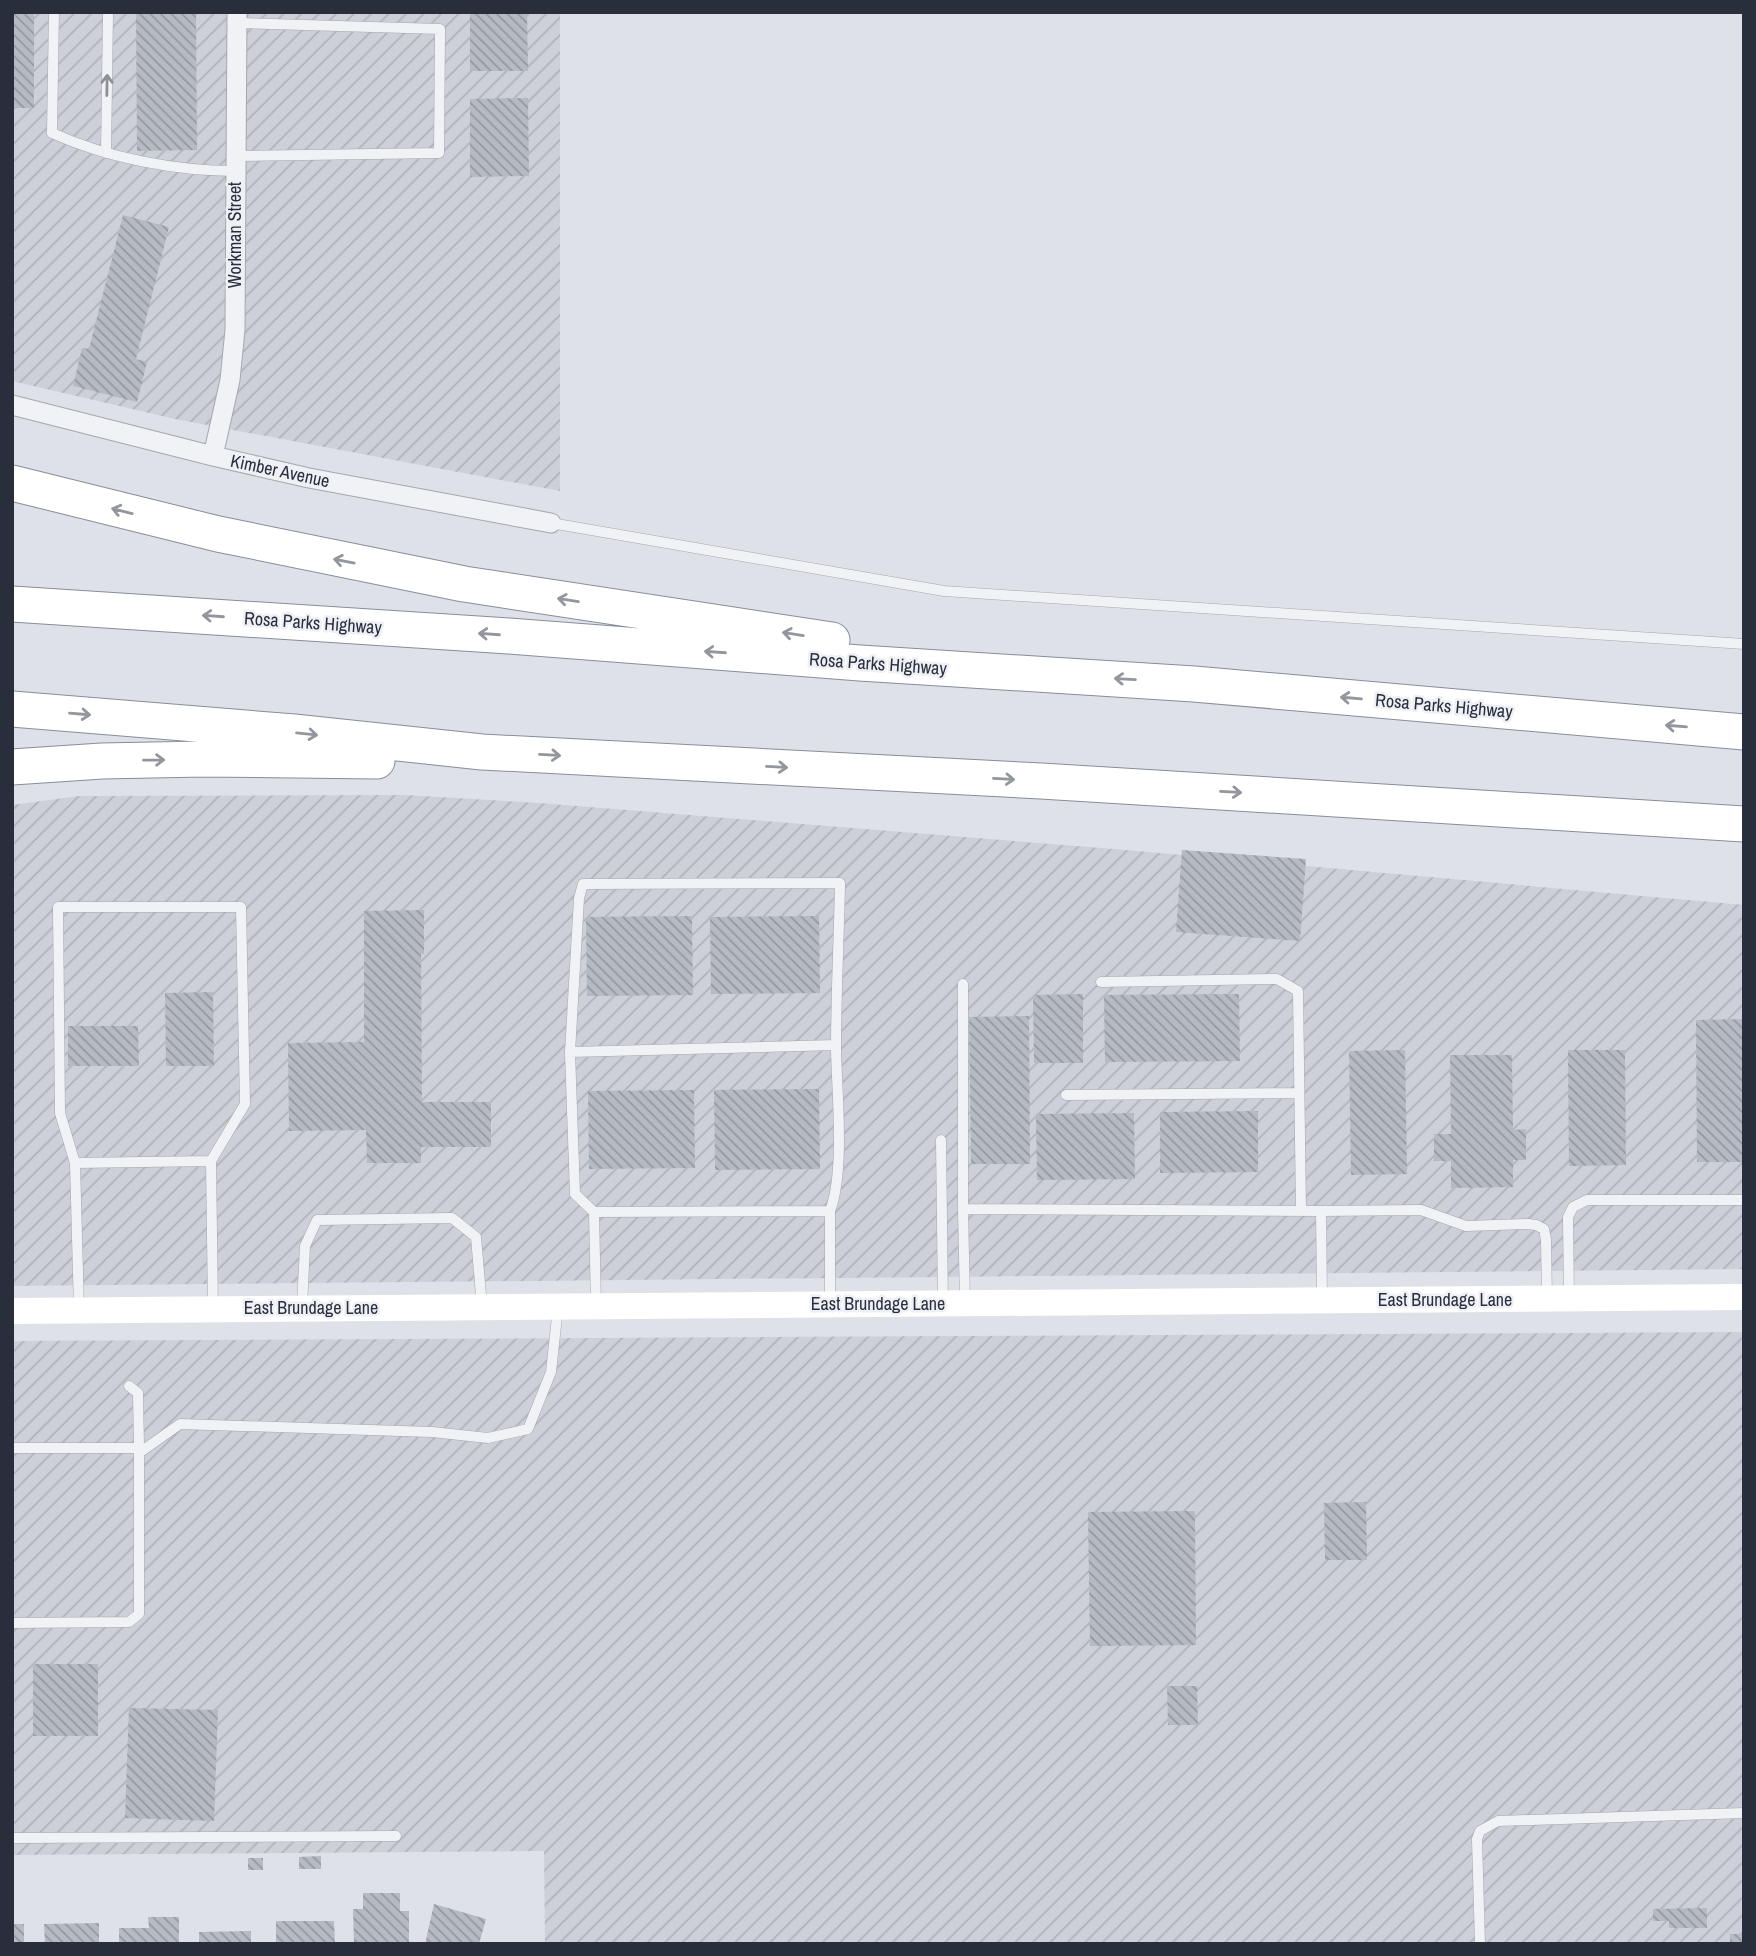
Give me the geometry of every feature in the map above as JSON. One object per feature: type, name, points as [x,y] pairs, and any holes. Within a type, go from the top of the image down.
[{"type":"highway","points":[[12,483],[300,552],[464,584],[839,642],[930,668]]},
{"type":"highway","name":"Rosa Parks Highway","points":[[12,604],[1194,684],[1744,732]]},
{"type":"highway","points":[[12,709],[482,752],[1041,780],[1744,824]]},
{"type":"highway","points":[[12,767],[190,759],[385,761],[482,752]]},
{"type":"main road","name":"East Brundage Lane","points":[[12,1311],[1744,1297]]},
{"type":"street","name":"Workman Street","points":[[213,456],[230,380],[235,330],[237,18]]},
{"type":"street","name":"Kimber Avenue","points":[[12,405],[309,478],[551,523]]},
{"type":"lane","points":[[54,12],[52,133],[106,153],[201,171],[236,163],[439,153],[440,29],[237,18]]},
{"type":"lane","points":[[106,153],[108,12]]},
{"type":"lane","points":[[551,523],[944,591],[1744,644]]},
{"type":"lane","points":[[830,1211],[594,1212],[575,1194],[570,1052],[579,898],[583,884],[840,883],[836,1045],[838,1163],[830,1211],[830,1304]]},
{"type":"lane","points":[[79,1310],[75,1163],[60,1113],[58,907],[241,907],[245,1104],[211,1161],[214,1309]]},
{"type":"lane","points":[[1101,982],[1277,979],[1298,991],[1301,1211]]},
{"type":"lane","points":[[954,1303],[963,1209],[963,984]]},
{"type":"lane","points":[[570,1052],[836,1045]]},
{"type":"lane","points":[[1066,1095],[1299,1093]]},
{"type":"lane","points":[[941,1140],[954,1303]]},
{"type":"lane","points":[[75,1163],[211,1161]]},
{"type":"lane","points":[[1558,1299],[1568,1217],[1573,1208],[1587,1200],[1743,1200]]},
{"type":"lane","points":[[963,1209],[1421,1210],[1466,1226],[1536,1224],[1544,1229],[1558,1299]]},
{"type":"lane","points":[[1321,1211],[1322,1301]]},
{"type":"lane","points":[[594,1212],[596,1306]]},
{"type":"lane","points":[[301,1308],[305,1246],[317,1220],[452,1218],[476,1237],[482,1307]]},
{"type":"lane","points":[[12,1448],[139,1450],[180,1424],[432,1432],[488,1438],[528,1429],[551,1372],[558,1306]]},
{"type":"lane","points":[[12,1623],[129,1622],[139,1614],[138,1393],[129,1386]]},
{"type":"lane","points":[[1480,1944],[1477,1839],[1480,1831],[1498,1821],[1744,1814]]},
{"type":"lane","points":[[12,1838],[396,1836]]},
{"type":"shaded area","points":[[12,12],[560,12],[560,491],[175,419],[12,381]]},
{"type":"shaded area","points":[[406,795],[539,803],[1114,849],[1744,905],[1744,1269],[12,1286],[12,805],[79,796]]},
{"type":"shaded area","points":[[1744,1332],[1744,1944],[545,1944],[544,1851],[12,1855],[12,1341]]},
{"type":"building","points":[[12,12],[34,12],[34,108],[12,108]]},
{"type":"building","points":[[136,12],[196,12],[197,150],[137,151]]},
{"type":"building","points":[[470,12],[527,12],[528,71],[470,71]]},
{"type":"building","points":[[528,98],[529,176],[470,177],[470,99]]},
{"type":"building","points":[[123,215],[169,227],[136,359],[147,362],[137,402],[73,386],[82,348],[89,349]]},
{"type":"building","points":[[1182,850],[1306,859],[1300,941],[1176,932]]},
{"type":"building","points":[[424,910],[424,954],[421,954],[422,1102],[491,1102],[491,1147],[421,1147],[421,1163],[367,1163],[366,1130],[289,1131],[288,1043],[364,1042],[364,911]]},
{"type":"building","points":[[692,916],[693,995],[587,996],[586,917]]},
{"type":"building","points":[[819,916],[820,993],[711,994],[710,917]]},
{"type":"building","points":[[213,992],[214,1066],[166,1066],[165,993]]},
{"type":"building","points":[[1083,994],[1083,1063],[1034,1063],[1033,995]]},
{"type":"building","points":[[1239,994],[1240,1061],[1105,1062],[1104,995]]},
{"type":"building","points":[[1029,1016],[1030,1164],[971,1164],[969,1017]]},
{"type":"building","points":[[1744,1019],[1744,1162],[1697,1162],[1696,1020]]},
{"type":"building","points":[[68,1026],[138,1026],[139,1066],[68,1066]]},
{"type":"building","points":[[1405,1050],[1407,1174],[1351,1175],[1349,1051]]},
{"type":"building","points":[[1568,1050],[1625,1050],[1626,1165],[1569,1166]]},
{"type":"building","points":[[1450,1055],[1512,1055],[1513,1130],[1526,1129],[1526,1160],[1513,1160],[1513,1187],[1451,1188],[1451,1161],[1434,1161],[1434,1134],[1451,1134]]},
{"type":"building","points":[[819,1089],[820,1169],[715,1170],[714,1090]]},
{"type":"building","points":[[694,1090],[695,1168],[589,1169],[588,1091]]},
{"type":"building","points":[[1258,1111],[1258,1172],[1160,1173],[1160,1112]]},
{"type":"building","points":[[1134,1113],[1135,1179],[1037,1180],[1036,1114]]},
{"type":"building","points":[[1366,1502],[1367,1560],[1325,1560],[1324,1503]]},
{"type":"building","points":[[1195,1511],[1196,1645],[1090,1646],[1088,1512]]},
{"type":"building","points":[[33,1664],[98,1664],[98,1736],[33,1736]]},
{"type":"building","points":[[1167,1686],[1197,1686],[1198,1725],[1168,1725]]},
{"type":"building","points":[[129,1708],[218,1710],[214,1821],[125,1818]]},
{"type":"building","points":[[321,1856],[321,1869],[299,1869],[299,1857]]},
{"type":"building","points":[[248,1858],[263,1858],[263,1870],[248,1870]]},
{"type":"building","points":[[363,1893],[400,1893],[400,1911],[409,1911],[409,1944],[354,1944],[353,1909],[363,1909]]},
{"type":"building","points":[[434,1904],[486,1919],[479,1944],[425,1944]]},
{"type":"building","points":[[1707,1908],[1707,1928],[1669,1928],[1669,1921],[1653,1921],[1653,1909]]},
{"type":"building","points":[[148,1917],[179,1917],[179,1944],[119,1944],[119,1928],[149,1928]]},
{"type":"building","points":[[276,1921],[334,1921],[335,1944],[276,1944]]},
{"type":"building","points":[[99,1923],[99,1944],[45,1944],[44,1924]]},
{"type":"building","points":[[12,1924],[24,1924],[24,1944],[12,1944]]},
{"type":"building","points":[[251,1931],[251,1944],[199,1944],[199,1932]]},
{"type":"building","points":[[1730,1934],[1744,1934],[1744,1944],[1730,1944]]}]
